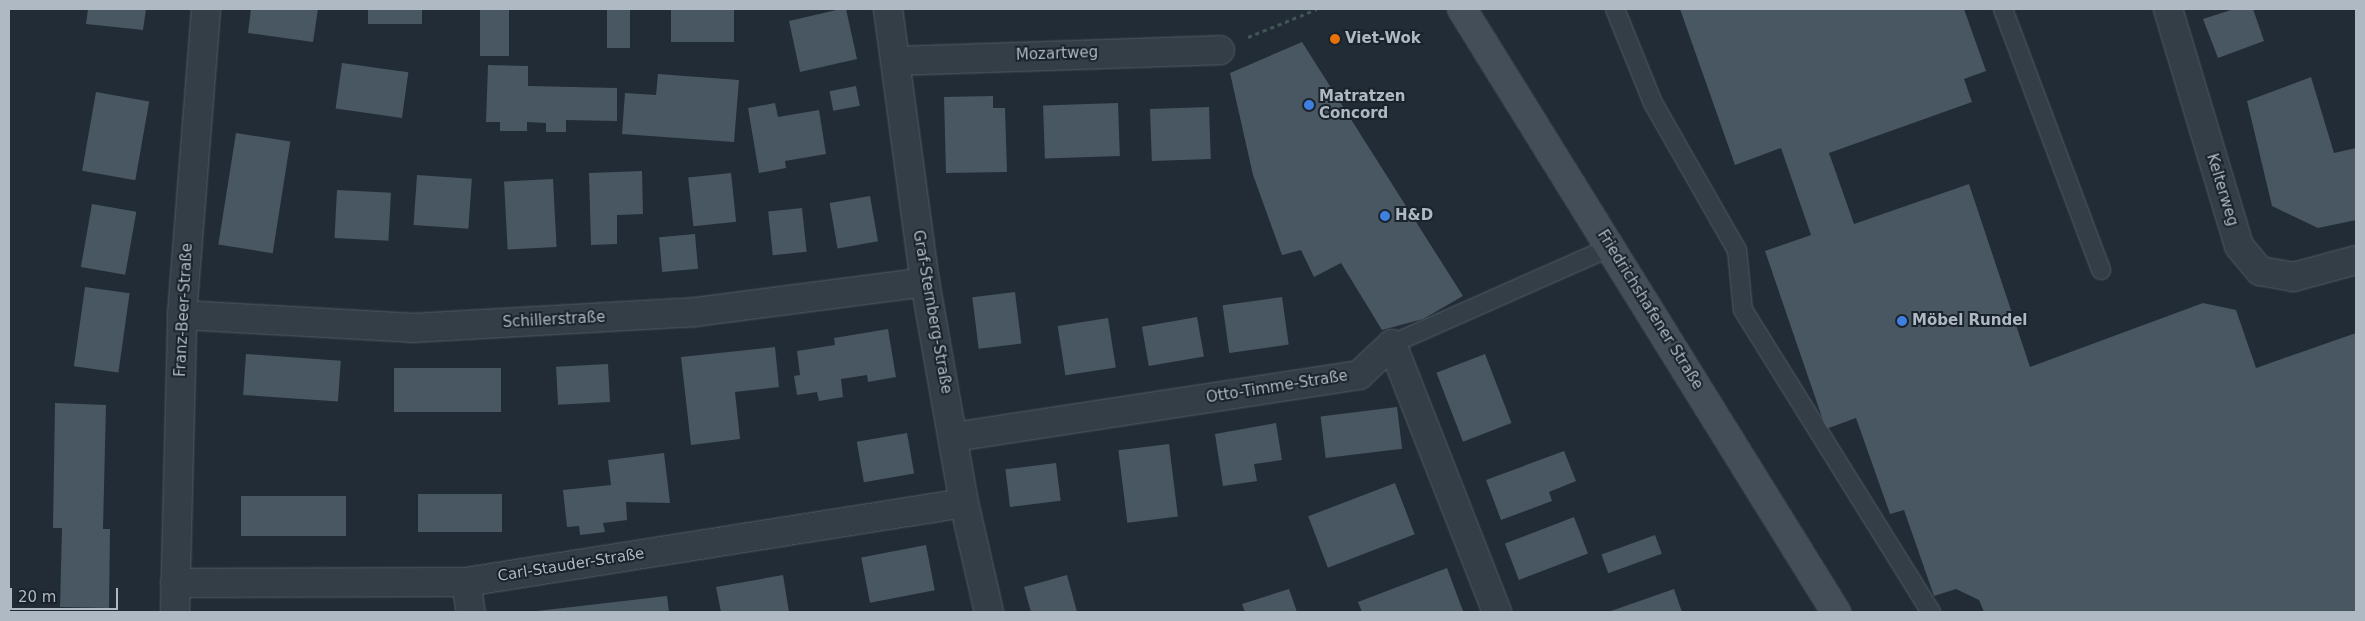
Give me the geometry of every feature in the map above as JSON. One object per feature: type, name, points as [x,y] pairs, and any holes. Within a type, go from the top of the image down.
[{"type":"main road","name":"Friedrichshafener Straße","points":[[1462,9],[1836,612]]},
{"type":"street","name":"Franz-Beer-Straße","points":[[175,612],[182,315],[206,9]]},
{"type":"street","name":"Graf-Sternberg-Straße","points":[[888,9],[925,282],[954,437],[964,503],[989,612]]},
{"type":"street","name":"Kelterweg","points":[[2168,9],[2239,246],[2260,271],[2293,277],[2356,260]]},
{"type":"street","name":"Mozartweg","points":[[894,62],[1220,50]]},
{"type":"street","name":"Schillerstraße","points":[[182,315],[412,328],[695,312],[925,282]]},
{"type":"street","name":"Otto-Timme-Straße","points":[[954,437],[1359,375],[1392,344]]},
{"type":"street","points":[[1392,344],[1496,612]]},
{"type":"street","name":"Carl-Stauder-Straße","points":[[175,583],[466,582],[964,503]]},
{"type":"street","points":[[466,582],[471,612]]},
{"type":"lane","points":[[1615,9],[1653,103],[1736,250],[1744,310],[1931,612]]},
{"type":"lane","points":[[2003,9],[2101,270]]},
{"type":"lane","points":[[1392,344],[1611,247]]},
{"type":"path","points":[[1220,50],[1317,9]]},
{"type":"building","points":[[88,9],[146,9],[143,30],[86,24]]},
{"type":"building","points":[[251,9],[318,9],[313,42],[248,33]]},
{"type":"building","points":[[368,9],[422,9],[422,24],[368,24]]},
{"type":"building","points":[[480,9],[509,9],[509,56],[480,56]]},
{"type":"building","points":[[607,9],[630,9],[630,48],[607,48]]},
{"type":"building","points":[[671,9],[734,9],[734,42],[671,42]]},
{"type":"building","points":[[846,9],[857,59],[800,72],[789,21]]},
{"type":"building","name":"Möbel Rundel","points":[[1680,9],[1964,9],[1986,71],[1964,79],[1972,102],[1829,153],[1854,224],[1969,184],[2030,367],[2203,303],[2236,310],[2256,368],[2356,333],[2356,612],[1984,612],[1979,600],[1956,589],[1934,596],[1904,510],[1890,514],[1856,418],[1826,429],[1765,251],[1811,235],[1781,148],[1735,165]]},
{"type":"building","points":[[2234,9],[2253,9],[2264,41],[2218,58],[2203,19]]},
{"type":"building","points":[[1302,42],[1463,296],[1423,319],[1382,330],[1341,263],[1314,277],[1301,250],[1282,255],[1253,175],[1230,73]]},
{"type":"building","points":[[342,63],[408,72],[402,118],[336,109]]},
{"type":"building","points":[[488,65],[528,66],[528,86],[617,88],[617,121],[566,120],[566,132],[546,132],[546,123],[527,122],[527,131],[500,131],[500,122],[486,122]]},
{"type":"building","points":[[658,74],[739,80],[734,142],[622,134],[625,93],[656,95]]},
{"type":"building","points":[[2311,77],[2334,153],[2356,148],[2356,220],[2318,228],[2272,206],[2247,101]]},
{"type":"building","points":[[856,86],[860,106],[833,111],[829,91]]},
{"type":"building","points":[[96,92],[149,101],[135,180],[82,171]]},
{"type":"building","points":[[993,96],[993,108],[1005,108],[1007,172],[946,173],[944,97]]},
{"type":"building","points":[[775,103],[778,117],[819,110],[826,154],[785,161],[786,168],[759,173],[748,108]]},
{"type":"building","points":[[1118,103],[1120,156],[1045,159],[1043,106]]},
{"type":"building","points":[[1209,107],[1211,159],[1152,161],[1150,109]]},
{"type":"building","points":[[236,133],[290,142],[273,253],[218,245]]},
{"type":"building","points":[[642,171],[643,214],[617,215],[617,244],[591,245],[589,173]]},
{"type":"building","points":[[731,173],[736,222],[693,226],[688,177]]},
{"type":"building","points":[[417,175],[472,179],[468,229],[414,225]]},
{"type":"building","points":[[553,179],[557,247],[508,249],[504,182]]},
{"type":"building","points":[[337,190],[391,193],[388,241],[334,238]]},
{"type":"building","points":[[870,196],[878,241],[838,248],[830,203]]},
{"type":"building","points":[[92,204],[136,212],[125,275],[81,267]]},
{"type":"building","points":[[802,208],[807,252],[773,255],[768,212]]},
{"type":"building","points":[[695,234],[698,269],[662,272],[659,237]]},
{"type":"building","points":[[85,287],[130,293],[118,372],[74,366]]},
{"type":"building","points":[[1015,292],[1021,344],[979,349],[972,297]]},
{"type":"building","points":[[1282,297],[1289,345],[1229,353],[1223,305]]},
{"type":"building","points":[[1197,317],[1204,356],[1149,366],[1142,327]]},
{"type":"building","points":[[1108,318],[1116,367],[1065,375],[1058,326]]},
{"type":"building","points":[[888,329],[896,377],[868,382],[867,375],[841,379],[843,397],[819,401],[817,392],[797,395],[794,376],[800,375],[797,351],[835,345],[834,338]]},
{"type":"building","points":[[775,347],[779,387],[735,392],[740,439],[691,445],[681,357]]},
{"type":"building","points":[[246,354],[341,361],[338,402],[243,395]]},
{"type":"building","points":[[1485,354],[1512,423],[1463,442],[1436,373]]},
{"type":"building","points":[[608,364],[610,402],[558,405],[556,367]]},
{"type":"building","points":[[394,368],[501,368],[501,412],[394,412]]},
{"type":"building","points":[[55,403],[106,405],[103,529],[110,529],[109,608],[60,607],[62,528],[53,528]]},
{"type":"building","points":[[1397,407],[1402,449],[1326,458],[1321,416]]},
{"type":"building","points":[[1276,423],[1282,460],[1254,464],[1257,481],[1223,486],[1215,434]]},
{"type":"building","points":[[907,433],[914,473],[864,482],[857,442]]},
{"type":"building","points":[[1169,444],[1178,516],[1127,523],[1118,450]]},
{"type":"building","points":[[1564,451],[1576,481],[1549,492],[1552,501],[1501,520],[1486,480]]},
{"type":"building","points":[[664,453],[670,503],[626,502],[627,520],[603,523],[605,532],[580,535],[579,526],[567,527],[563,490],[611,485],[608,460]]},
{"type":"building","points":[[1056,463],[1061,501],[1010,507],[1005,469]]},
{"type":"building","points":[[1395,483],[1415,534],[1328,568],[1308,516]]},
{"type":"building","points":[[418,494],[502,494],[502,532],[418,532]]},
{"type":"building","points":[[241,496],[346,496],[346,536],[241,536]]},
{"type":"building","points":[[1574,517],[1588,553],[1519,580],[1505,544]]},
{"type":"building","points":[[1655,535],[1662,554],[1608,573],[1601,554]]},
{"type":"building","points":[[926,545],[935,590],[870,603],[861,558]]},
{"type":"building","points":[[1447,568],[1463,611],[1362,612],[1358,602]]},
{"type":"building","points":[[783,575],[789,612],[721,612],[716,587]]},
{"type":"building","points":[[1067,575],[1077,612],[1031,612],[1024,587]]},
{"type":"building","points":[[1289,589],[1297,612],[1245,612],[1242,604]]},
{"type":"building","points":[[1674,589],[1682,612],[1608,612]]},
{"type":"building","points":[[667,596],[669,612],[537,612],[537,611]]},
{"type":"place","name":"Viet-Wok","points":[[1335,39]]},
{"type":"place","name":"Matratzen Concord","points":[[1309,105]]},
{"type":"place","name":"H&D","points":[[1385,216]]},
{"type":"place","name":"Möbel Rundel","points":[[1902,321]]}]
